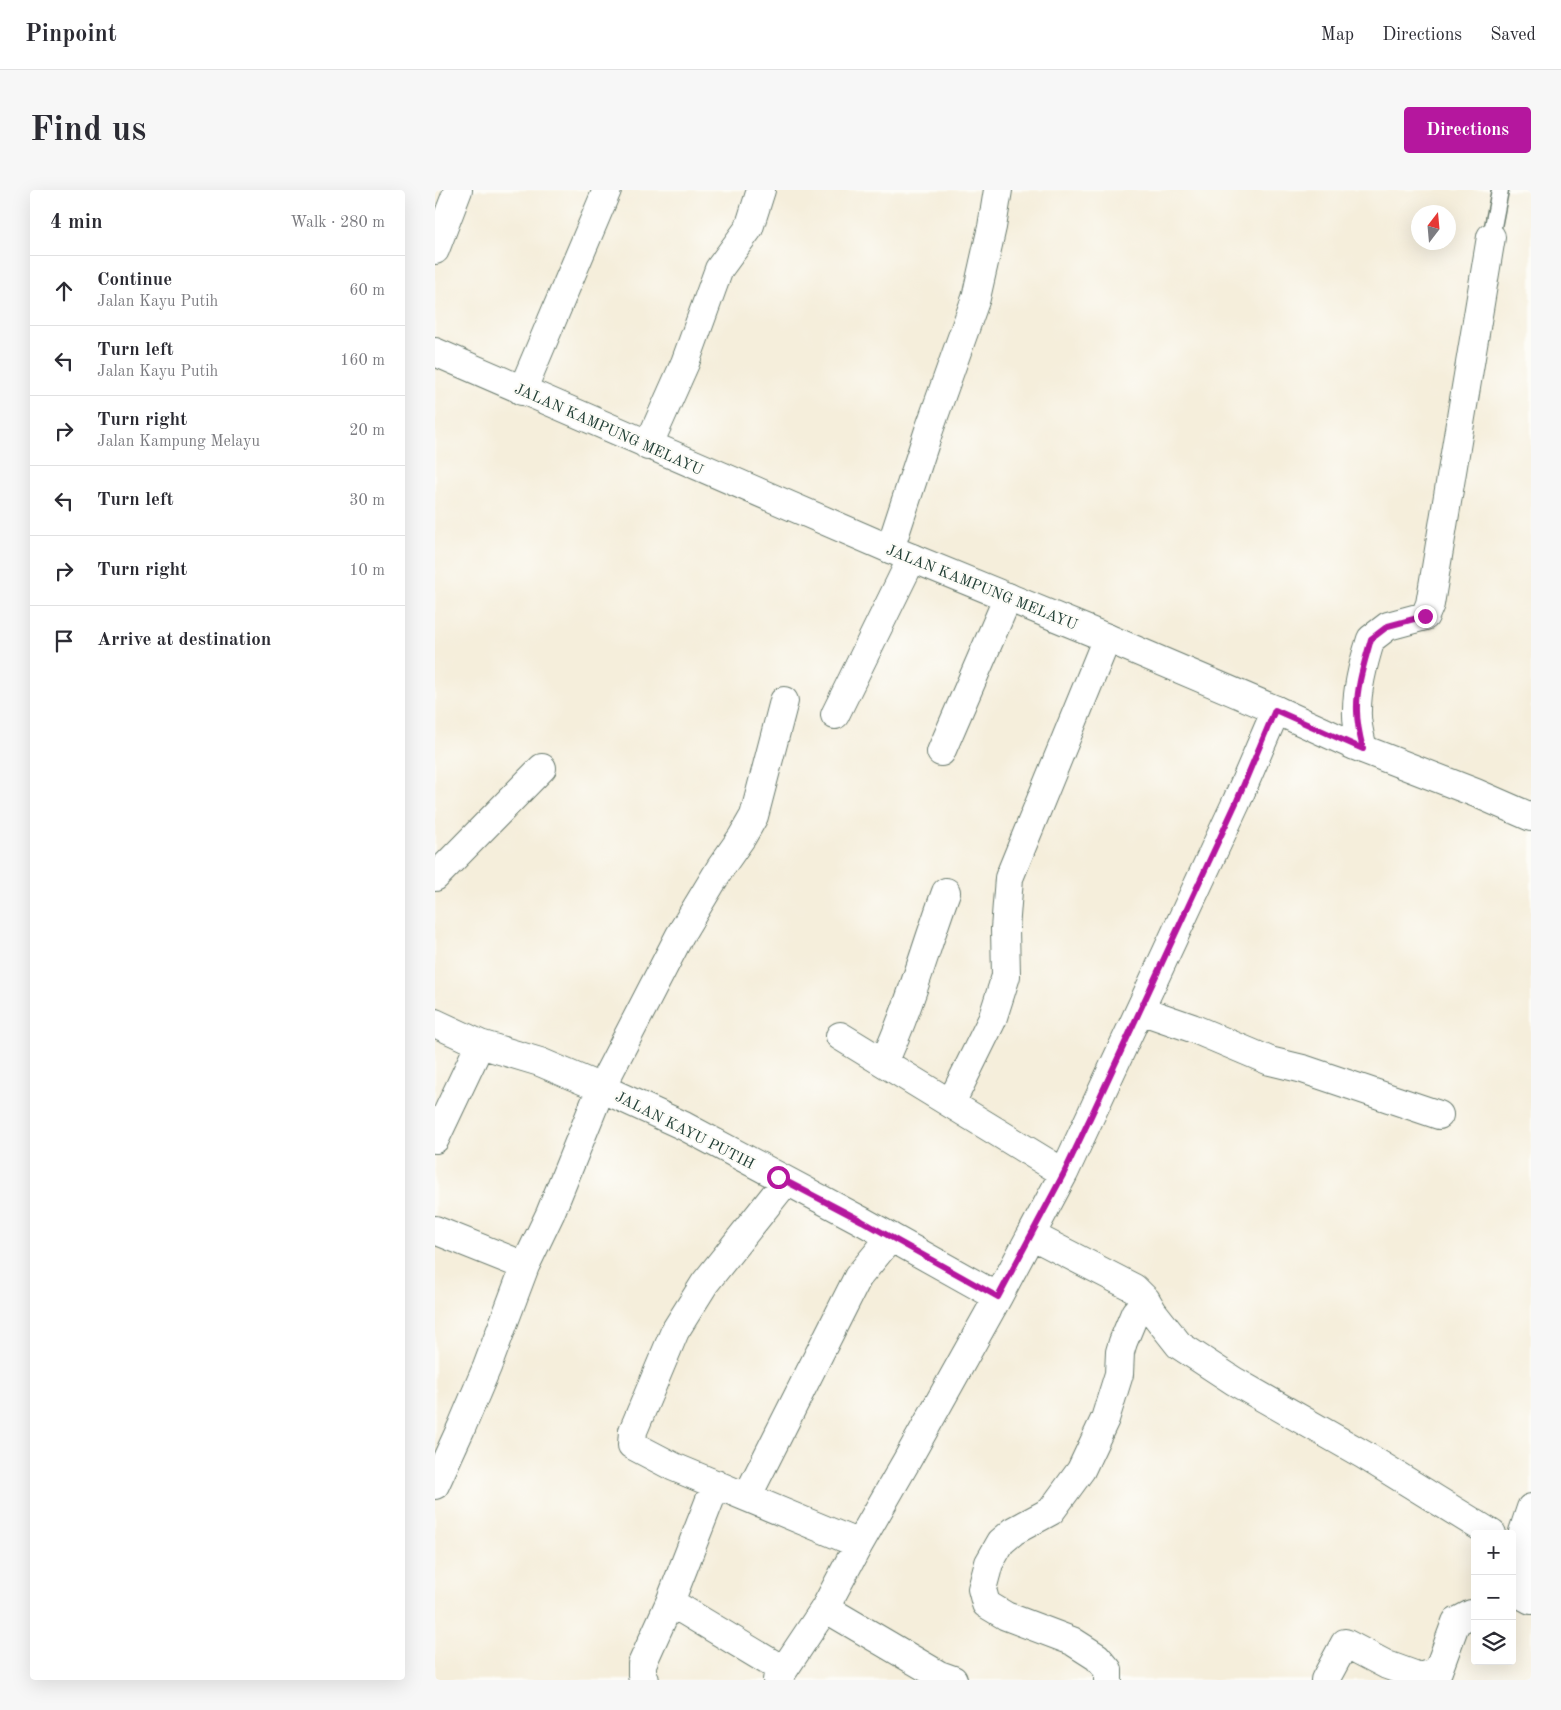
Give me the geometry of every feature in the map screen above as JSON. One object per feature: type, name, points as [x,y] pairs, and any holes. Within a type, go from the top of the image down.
[{"type":"street","points":[[435,250],[458,190]]},
{"type":"street","points":[[523,391],[607,190]]},
{"type":"street","points":[[648,446],[685,363],[719,269],[749,228],[761,190]]},
{"type":"street","points":[[835,714],[901,553],[929,430],[976,298],[992,227],[998,190]]},
{"type":"street","points":[[1359,748],[1357,709],[1362,676],[1371,639],[1388,626],[1425,616],[1430,604],[1491,237]]},
{"type":"street","name":"JALAN KAMPUNG MELAYU","points":[[435,352],[648,446],[1107,638],[1359,748],[1476,793],[1531,817]]},
{"type":"street","points":[[941,752],[1008,597]]},
{"type":"street","points":[[951,1103],[992,1020],[1006,976],[1005,929],[1009,878],[1107,638]]},
{"type":"street","points":[[435,1023],[480,1044],[540,1062],[601,1088],[680,935],[721,867],[743,837],[754,816],[784,701]]},
{"type":"street","points":[[670,1602],[780,1675],[825,1608],[998,1297],[1064,1173],[1236,803],[1275,710]]},
{"type":"street","points":[[435,877],[542,768]]},
{"type":"street","points":[[884,1062],[898,1033],[920,972],[945,892]]},
{"type":"street","points":[[1140,1010],[1192,1028],[1270,1062],[1294,1067],[1439,1115]]},
{"type":"street","points":[[840,1036],[1064,1173]]},
{"type":"street","points":[[435,1139],[480,1044]]},
{"type":"street","name":"JALAN KAYU PUTIH","points":[[435,1485],[487,1367],[525,1266],[549,1214],[601,1088],[684,1126],[891,1237],[998,1297]]},
{"type":"street","points":[[786,1182],[705,1283],[675,1331],[633,1431],[632,1445],[673,1467],[859,1544]]},
{"type":"street","points":[[435,1230],[525,1266]]},
{"type":"street","points":[[1031,1235],[1133,1288],[1146,1300],[1179,1345],[1234,1381],[1364,1455],[1486,1530]]},
{"type":"street","points":[[747,1497],[858,1278],[891,1237]]},
{"type":"street","points":[[1108,1680],[1109,1670],[1097,1657],[1072,1641],[999,1612],[986,1604],[982,1589],[989,1563],[1001,1542],[1014,1531],[1051,1511],[1081,1470],[1105,1419],[1119,1374],[1123,1342],[1135,1313],[1146,1300]]},
{"type":"street","points":[[645,1680],[642,1676],[642,1664],[670,1602],[716,1484]]},
{"type":"street","points":[[1521,1599],[1519,1552],[1531,1508]]},
{"type":"street","points":[[825,1608],[939,1675],[953,1680]]},
{"type":"street","points":[[1325,1680],[1345,1643],[1387,1665],[1420,1677],[1438,1671],[1456,1622],[1471,1614]]},
{"type":"lane","points":[[1491,237],[1500,190]]},
{"type":"route","points":[[778,1177],[862,1221],[998,1297],[1064,1173],[1092,1114],[1236,803],[1275,710],[1363,749],[1358,729],[1357,709],[1360,684],[1371,639],[1388,626],[1425,616]]}]
